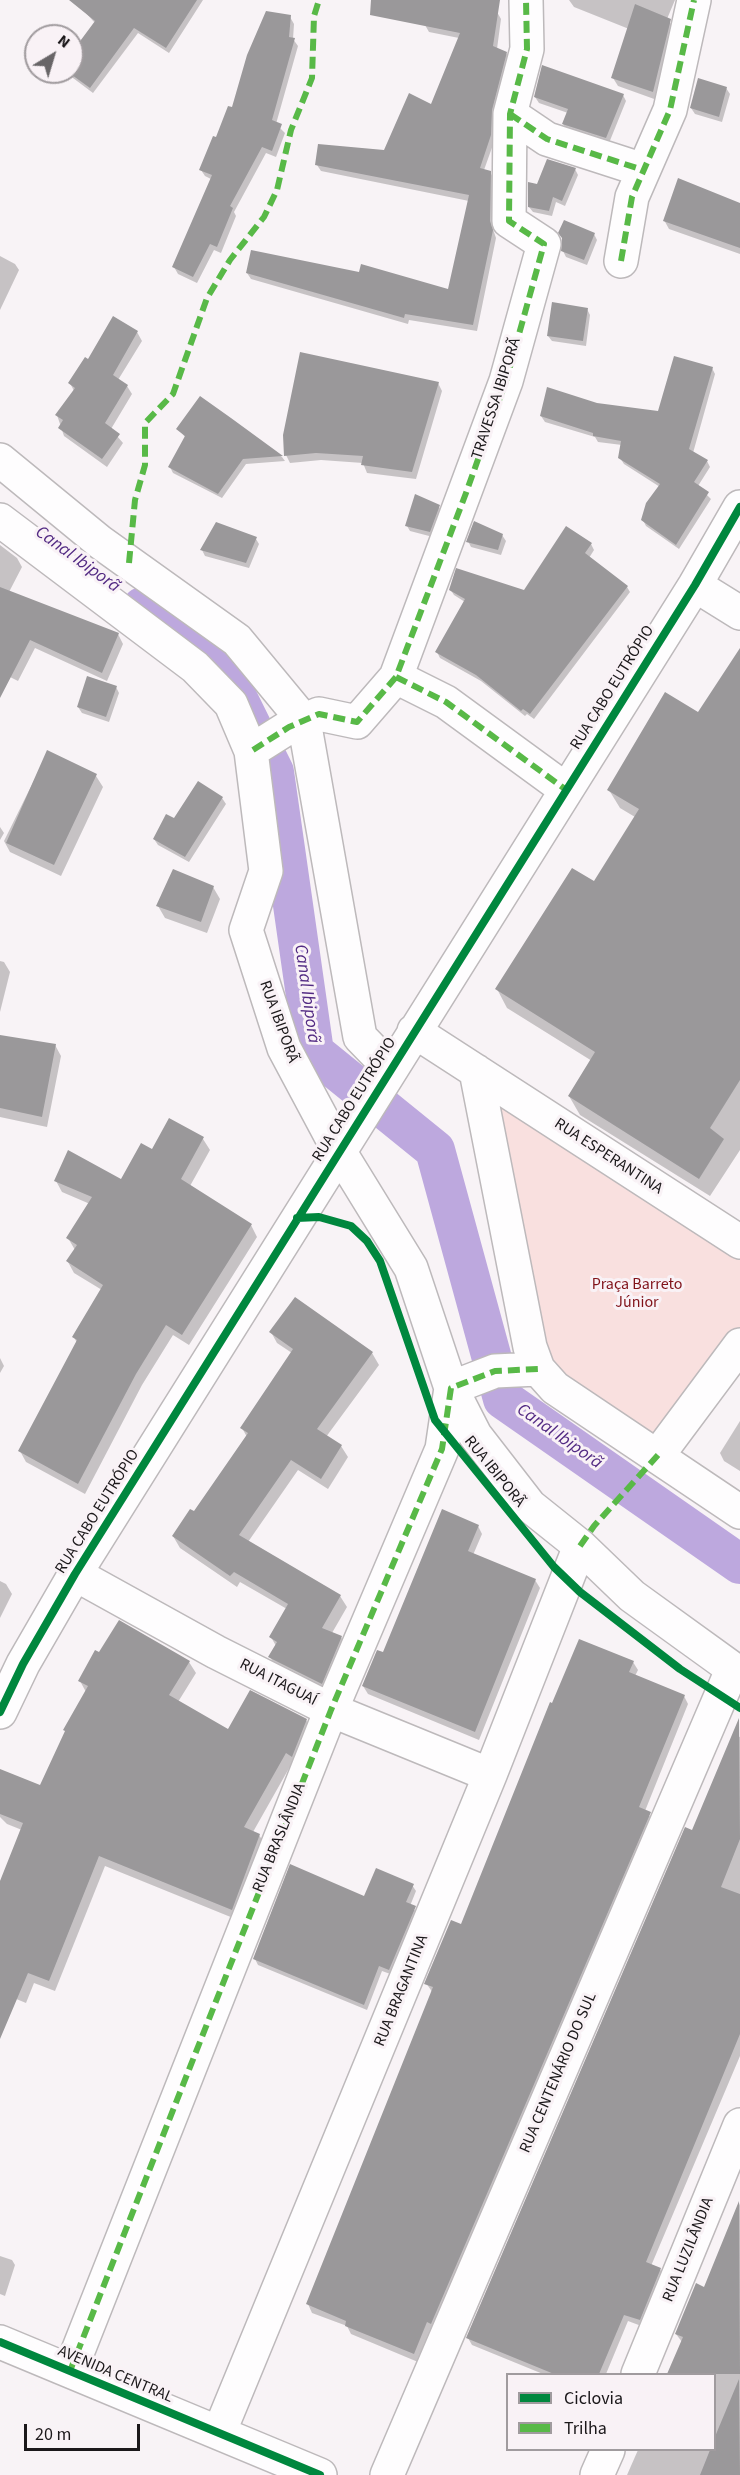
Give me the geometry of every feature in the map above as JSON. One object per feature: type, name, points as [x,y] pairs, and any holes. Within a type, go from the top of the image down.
[{"type":"street","name":"TRAVESSA IBIPORÃ","points":[[296,724],[319,714],[357,722],[396,677],[506,381],[544,243],[509,220],[510,114],[527,49],[526,0]]},
{"type":"street","points":[[621,261],[632,197],[670,110],[694,0]]},
{"type":"street","points":[[510,114],[548,138],[643,170]]},
{"type":"street","points":[[0,460],[100,542],[237,640],[296,724],[360,1037],[390,1068]]},
{"type":"street","name":"RUA CABO EUTRÓPIO","points":[[0,1712],[23,1664],[75,1574],[390,1068],[695,585],[740,507]]},
{"type":"street","name":"RUA IBIPORÃ","points":[[0,520],[195,667],[231,704],[252,750],[266,871],[246,930],[284,1048],[340,1150],[411,1269],[451,1388],[474,1435],[530,1506],[580,1546],[632,1596],[736,1672]]},
{"type":"street","points":[[695,585],[740,613]]},
{"type":"street","points":[[396,677],[446,702],[565,789]]},
{"type":"street","points":[[252,750],[296,724]]},
{"type":"street","points":[[414,1031],[476,1071],[530,1347],[538,1369],[555,1388],[740,1512]]},
{"type":"street","name":"RUA ESPERANTINA","points":[[476,1071],[740,1242]]},
{"type":"street","points":[[658,1455],[740,1345]]},
{"type":"street","points":[[451,1388],[495,1371],[538,1369]]},
{"type":"street","name":"RUA BRASLÂNDIA","points":[[69,2371],[331,1710],[442,1449],[451,1388]]},
{"type":"street","name":"RUA BRAGANTINA","points":[[219,2433],[490,1775],[580,1546]]},
{"type":"street","name":"RUA ITAGUAÍ","points":[[75,1574],[216,1652],[331,1710],[490,1775]]},
{"type":"street","name":"RUA CENTENÁRIO DO SUL","points":[[387,2475],[736,1672]]},
{"type":"street","name":"RUA LUZILÂNDIA","points":[[638,2373],[740,2125]]},
{"type":"street","name":"AVENIDA CENTRAL","points":[[0,2342],[320,2475]]},
{"type":"street","points":[[597,2475],[608,2451]]},
{"type":"green space","name":"Praça Barreto Júnior","points":[[493,1083],[740,1238],[740,1328],[644,1464],[548,1377]]},
{"type":"building","points":[[69,0],[197,0],[166,48],[134,28],[90,88],[84,84],[84,36],[95,21]]},
{"type":"building","points":[[371,0],[500,0],[493,46],[507,52],[492,110],[491,135],[480,168],[491,171],[490,221],[493,230],[473,325],[405,314],[404,318],[246,273],[251,250],[359,272],[361,264],[448,289],[469,195],[315,165],[318,144],[384,150],[409,93],[431,104],[460,33],[370,15]]},
{"type":"building","points":[[635,4],[671,19],[653,92],[611,78]]},
{"type":"building","points":[[266,11],[291,15],[289,37],[295,38],[272,120],[282,124],[272,151],[262,147],[230,206],[233,208],[217,247],[210,244],[193,277],[172,267],[212,175],[199,170],[213,136],[216,137],[228,106],[232,107],[247,55]]},
{"type":"building","points":[[542,65],[624,94],[606,138],[562,124],[568,109],[534,97]]},
{"type":"building","points":[[698,78],[727,87],[719,117],[690,108]]},
{"type":"building","points":[[547,159],[576,168],[562,201],[553,197],[549,211],[528,207],[528,182],[537,184]]},
{"type":"building","points":[[678,178],[740,203],[740,248],[663,221]]},
{"type":"building","points":[[564,220],[595,233],[584,260],[561,251],[562,238],[558,233]]},
{"type":"building","points":[[552,302],[588,308],[583,341],[547,336]]},
{"type":"building","points":[[113,316],[138,331],[113,375],[128,385],[105,423],[120,434],[102,459],[58,428],[63,420],[55,415],[75,388],[68,383],[85,357],[88,359]]},
{"type":"building","points":[[300,352],[439,382],[412,472],[361,465],[363,456],[316,453],[284,456],[283,435]]},
{"type":"building","points":[[674,356],[713,367],[689,449],[708,460],[694,482],[709,492],[676,545],[641,520],[646,503],[660,484],[618,458],[621,441],[593,436],[593,433],[540,416],[547,387],[597,403],[658,411]]},
{"type":"building","points":[[200,396],[283,456],[243,459],[218,494],[168,467],[185,436],[176,429]]},
{"type":"building","points":[[415,494],[440,505],[430,532],[405,526]]},
{"type":"building","points":[[474,521],[503,534],[498,550],[466,542]]},
{"type":"building","points":[[216,522],[257,537],[246,563],[200,550]]},
{"type":"building","points":[[566,526],[592,543],[585,553],[628,586],[530,714],[523,709],[521,711],[476,675],[435,652],[465,599],[449,590],[456,568],[524,590]]},
{"type":"building","points":[[0,587],[119,633],[102,673],[30,640],[0,698]]},
{"type":"building","points":[[740,648],[740,1080],[710,1128],[724,1139],[699,1179],[568,1096],[595,1052],[495,989],[572,868],[594,881],[639,809],[607,790],[665,692],[698,712]]},
{"type":"building","points":[[87,676],[117,686],[106,717],[77,707]]},
{"type":"building","points":[[47,750],[97,774],[54,865],[6,843]]},
{"type":"building","points":[[198,781],[223,797],[185,857],[153,839],[166,814],[174,818]]},
{"type":"building","points":[[173,869],[214,886],[201,922],[156,906]]},
{"type":"building","points":[[0,1035],[56,1044],[42,1117],[0,1108]]},
{"type":"building","points":[[169,1118],[204,1137],[181,1179],[252,1224],[182,1335],[166,1325],[136,1374],[78,1484],[18,1451],[77,1340],[72,1337],[103,1285],[66,1261],[77,1245],[66,1238],[92,1197],[54,1181],[68,1150],[121,1179],[141,1143],[152,1149]]},
{"type":"building","points":[[295,1297],[373,1352],[317,1429],[342,1445],[321,1479],[291,1460],[239,1535],[341,1595],[322,1628],[342,1636],[322,1684],[268,1657],[277,1642],[269,1637],[288,1604],[234,1572],[230,1576],[172,1536],[190,1509],[194,1511],[248,1433],[240,1428],[293,1349],[269,1332]]},
{"type":"building","points":[[442,1509],[479,1525],[468,1551],[536,1579],[475,1732],[362,1686],[377,1650],[383,1652]]},
{"type":"building","points":[[119,1620],[190,1661],[169,1695],[228,1729],[250,1690],[307,1719],[292,1757],[286,1753],[244,1827],[260,1834],[232,1910],[99,1856],[49,1981],[28,1973],[0,2039],[0,1881],[23,1823],[0,1814],[0,1769],[40,1785],[65,1731],[63,1730],[88,1686],[78,1681],[95,1650],[99,1652]]},
{"type":"building","points":[[579,1639],[634,1661],[629,1672],[685,1695],[639,1807],[651,1812],[431,2324],[427,2322],[414,2354],[345,2326],[346,2321],[306,2304],[433,1987],[424,1984],[451,1920],[461,1924],[550,1702],[552,1703]]},
{"type":"building","points":[[739,1718],[740,1839],[721,1887],[740,1894],[740,2034],[646,2262],[661,2268],[640,2320],[624,2315],[599,2373],[552,2373],[466,2338],[685,1827],[692,1830]]},
{"type":"building","points":[[290,1864],[364,1896],[376,1868],[414,1884],[406,1902],[416,1906],[389,1970],[379,1966],[364,2005],[253,1959]]},
{"type":"building","points":[[739,2201],[740,2374],[667,2373],[683,2337],[675,2334],[696,2283],[704,2287]]},
{"type":"building","points":[[739,2379],[740,2475],[700,2475],[710,2451],[716,2451],[716,2434]]},
{"type":"waterway","name":"Canal Ibiporã","points":[[142,607],[221,665],[274,772],[314,1052],[435,1150],[503,1399],[740,1564]]},
{"type":"marked path","points":[[129,563],[135,500],[145,465],[145,423],[173,394],[207,298],[230,260],[264,217],[277,190],[291,130],[312,78],[314,16],[319,0]]},
{"type":"marked path","points":[[253,750],[289,727],[319,714],[357,722],[396,677],[466,493],[506,381],[544,244],[509,221],[510,114],[527,49],[526,0]]},
{"type":"marked path","points":[[621,261],[632,197],[670,110],[694,0]]},
{"type":"marked path","points":[[510,114],[547,139],[643,170]]},
{"type":"marked path","points":[[396,677],[446,702],[565,789]]},
{"type":"marked path","points":[[70,2371],[331,1710],[442,1449],[451,1388],[495,1371],[538,1369]]},
{"type":"marked path","points":[[580,1546],[594,1526],[658,1455]]},
{"type":"cycle path","points":[[0,1712],[23,1664],[75,1574],[695,585],[740,507]]},
{"type":"cycle path","points":[[297,1218],[319,1217],[351,1226],[367,1241],[380,1261],[435,1420],[554,1567],[580,1592],[680,1669],[740,1708]]},
{"type":"cycle path","points":[[0,2342],[320,2475]]}]
